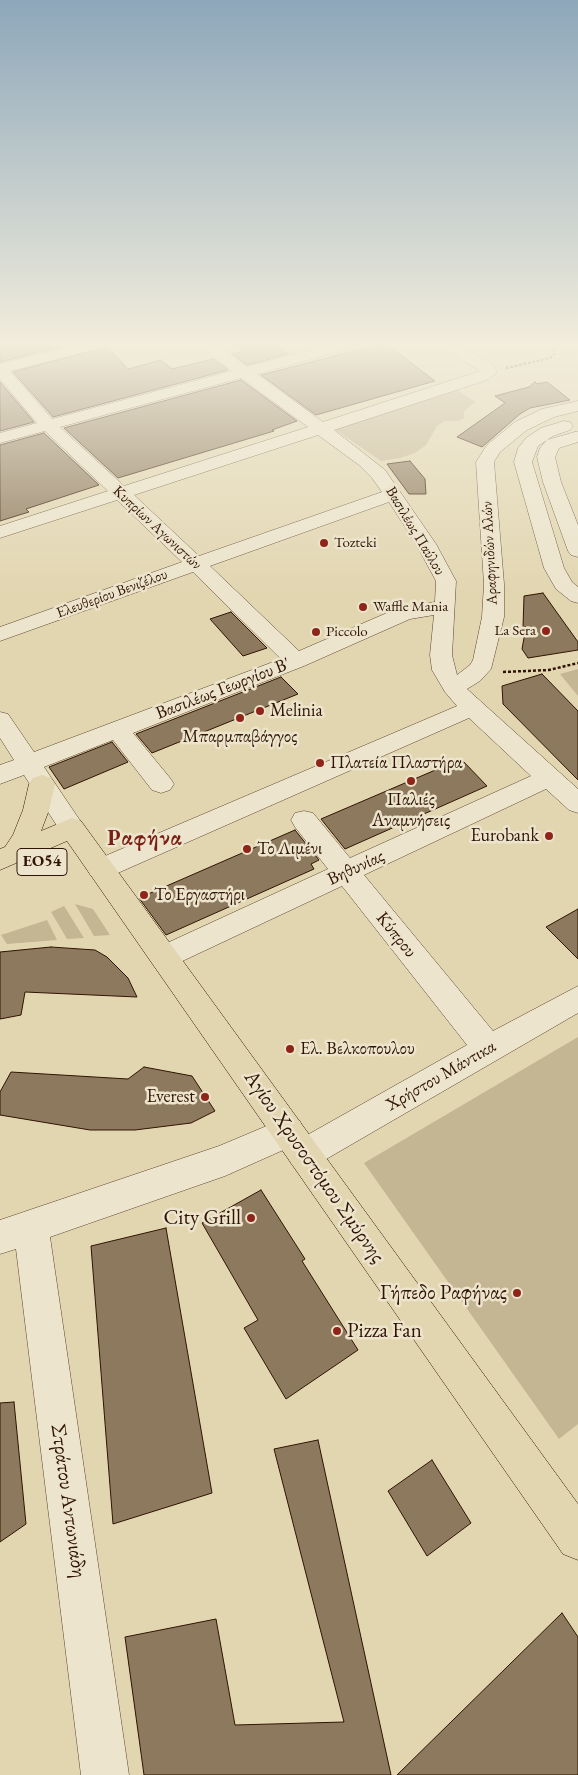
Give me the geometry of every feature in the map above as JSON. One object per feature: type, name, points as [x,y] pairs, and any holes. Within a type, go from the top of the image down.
[{"type":"main road","points":[[7,857],[25,838],[36,810],[34,774]]},
{"type":"main road","name":"Αγίου Χρυσοστόμου Σμύρνης","points":[[78,836],[578,1540]]},
{"type":"main road","name":"ΕΟ54","points":[[7,857],[78,836]]},
{"type":"main road","name":"ΕΟ54","points":[[0,880],[78,836]]},
{"type":"street","points":[[0,438],[37,427]]},
{"type":"street","name":"Κυπρίων Αγωνιστών","points":[[50,427],[296,661]]},
{"type":"street","name":"Βασιλέως Παύλου","points":[[319,427],[365,461],[379,474],[437,561],[446,581],[446,606],[441,655],[443,670],[453,687],[472,708]]},
{"type":"street","points":[[0,532],[329,427]]},
{"type":"street","points":[[484,462],[493,449],[522,427]]},
{"type":"street","points":[[560,427],[539,437],[527,448],[523,462],[554,568],[563,585],[578,597]]},
{"type":"street","points":[[578,436],[553,444],[546,453],[546,462],[578,551]]},
{"type":"street","points":[[484,462],[546,462]]},
{"type":"street","name":"Αραφηνιδών Αλών","points":[[480,669],[484,660],[494,603],[484,462]]},
{"type":"street","name":"Ελευθερίου Βενιζέλου","points":[[0,634],[394,494]]},
{"type":"street","name":"Βασιλέως Γεωργίου Β'","points":[[0,774],[34,774],[117,729],[296,661],[404,614],[446,606]]},
{"type":"street","points":[[453,687],[480,669]]},
{"type":"street","points":[[101,869],[472,708],[578,804]]},
{"type":"street","points":[[0,720],[34,774],[78,836]]},
{"type":"street","points":[[117,729],[161,784]]},
{"type":"street","name":"Βηθυνίας","points":[[164,957],[548,778]]},
{"type":"street","name":"Κύπρου","points":[[304,820],[489,1049]]},
{"type":"street","name":"Χρήστου Μάντικα","points":[[16,1232],[224,1160],[296,1143],[489,1049],[578,998]]},
{"type":"street","name":"Στράτου Αντωνιάδη","points":[[16,1232],[105,1775]]},
{"type":"path","points":[[480,669],[512,673],[549,670],[578,662]]},
{"type":"shaded area","points":[[341,427],[437,427],[426,445],[415,453],[381,461],[334,429]]},
{"type":"shaded area","points":[[578,669],[578,696],[560,674]]},
{"type":"shaded area","points":[[75,904],[93,909],[110,935],[94,936]]},
{"type":"shaded area","points":[[64,906],[84,938],[67,939],[51,912]]},
{"type":"shaded area","points":[[47,920],[57,940],[7,944],[1,935]]},
{"type":"shaded area","name":"Γήπεδο Ραφήνας","points":[[578,1037],[578,1424],[559,1439],[364,1163]]},
{"type":"building","points":[[0,427],[16,427],[0,431]]},
{"type":"building","points":[[281,427],[272,430],[274,431],[118,478],[64,428]]},
{"type":"building","points":[[471,427],[505,427],[482,447],[457,437]]},
{"type":"building","points":[[44,433],[99,485],[26,509],[29,512],[0,521],[0,445]]},
{"type":"building","points":[[410,461],[425,479],[426,494],[409,494],[387,464]]},
{"type":"building","points":[[543,593],[578,642],[578,650],[528,658],[522,649],[526,627],[523,627],[524,596]]},
{"type":"building","points":[[231,612],[267,648],[243,656],[210,619]]},
{"type":"building","points":[[542,674],[578,711],[578,780],[503,704],[502,686]]},
{"type":"building","points":[[281,677],[298,694],[152,753],[136,734]]},
{"type":"building","points":[[112,742],[128,762],[64,789],[49,767]]},
{"type":"building","points":[[461,759],[487,786],[345,849],[321,819]]},
{"type":"building","points":[[295,830],[319,860],[311,864],[314,869],[166,935],[139,898]]},
{"type":"building","points":[[578,909],[578,959],[546,927]]},
{"type":"building","points":[[51,947],[95,950],[107,957],[128,978],[137,997],[25,992],[21,1015],[0,1019],[0,952]]},
{"type":"building","points":[[144,1067],[192,1076],[215,1111],[191,1123],[135,1130],[90,1130],[0,1115],[0,1092],[11,1072],[128,1079]]},
{"type":"building","points":[[261,1190],[305,1259],[302,1261],[358,1350],[286,1399],[244,1328],[258,1320],[202,1223]]},
{"type":"building","points":[[166,1228],[212,1493],[113,1524],[91,1246]]},
{"type":"building","points":[[14,1402],[26,1524],[0,1542],[0,1403]]},
{"type":"building","points":[[318,1440],[391,1775],[144,1775],[125,1637],[216,1619],[235,1725],[344,1722],[274,1449]]},
{"type":"building","points":[[432,1460],[471,1523],[427,1556],[388,1491]]},
{"type":"building","points":[[562,1613],[578,1637],[578,1775],[397,1775]]},
{"type":"place","name":"Tozteki","points":[[324,543]]},
{"type":"place","name":"Waffle Mania","points":[[363,607]]},
{"type":"place","name":"La Sera","points":[[546,631]]},
{"type":"place","name":"Piccolo","points":[[316,632]]},
{"type":"place","name":"Melinia","points":[[260,711]]},
{"type":"place","name":"Μπαρμπαβάγγος","points":[[240,718]]},
{"type":"place","name":"Πλατεία Πλαστήρα","points":[[320,763]]},
{"type":"place","name":"Παλιές Αναμνήσεις","points":[[411,781]]},
{"type":"place","name":"Eurobank","points":[[549,836]]},
{"type":"place","name":"Το Λιμένι","points":[[247,849]]},
{"type":"place","name":"Το Εργαστήρι","points":[[144,895]]},
{"type":"place","name":"Ελ. Βελκοπουλου","points":[[290,1049]]},
{"type":"place","name":"Everest","points":[[205,1097]]},
{"type":"place","name":"City Grill","points":[[251,1218]]},
{"type":"place","name":"Γήπεδο Ραφήνας","points":[[517,1293]]},
{"type":"place","name":"Pizza Fan","points":[[337,1331]]},
{"type":"district","name":"Ραφήνα","points":[[145,839]]}]
